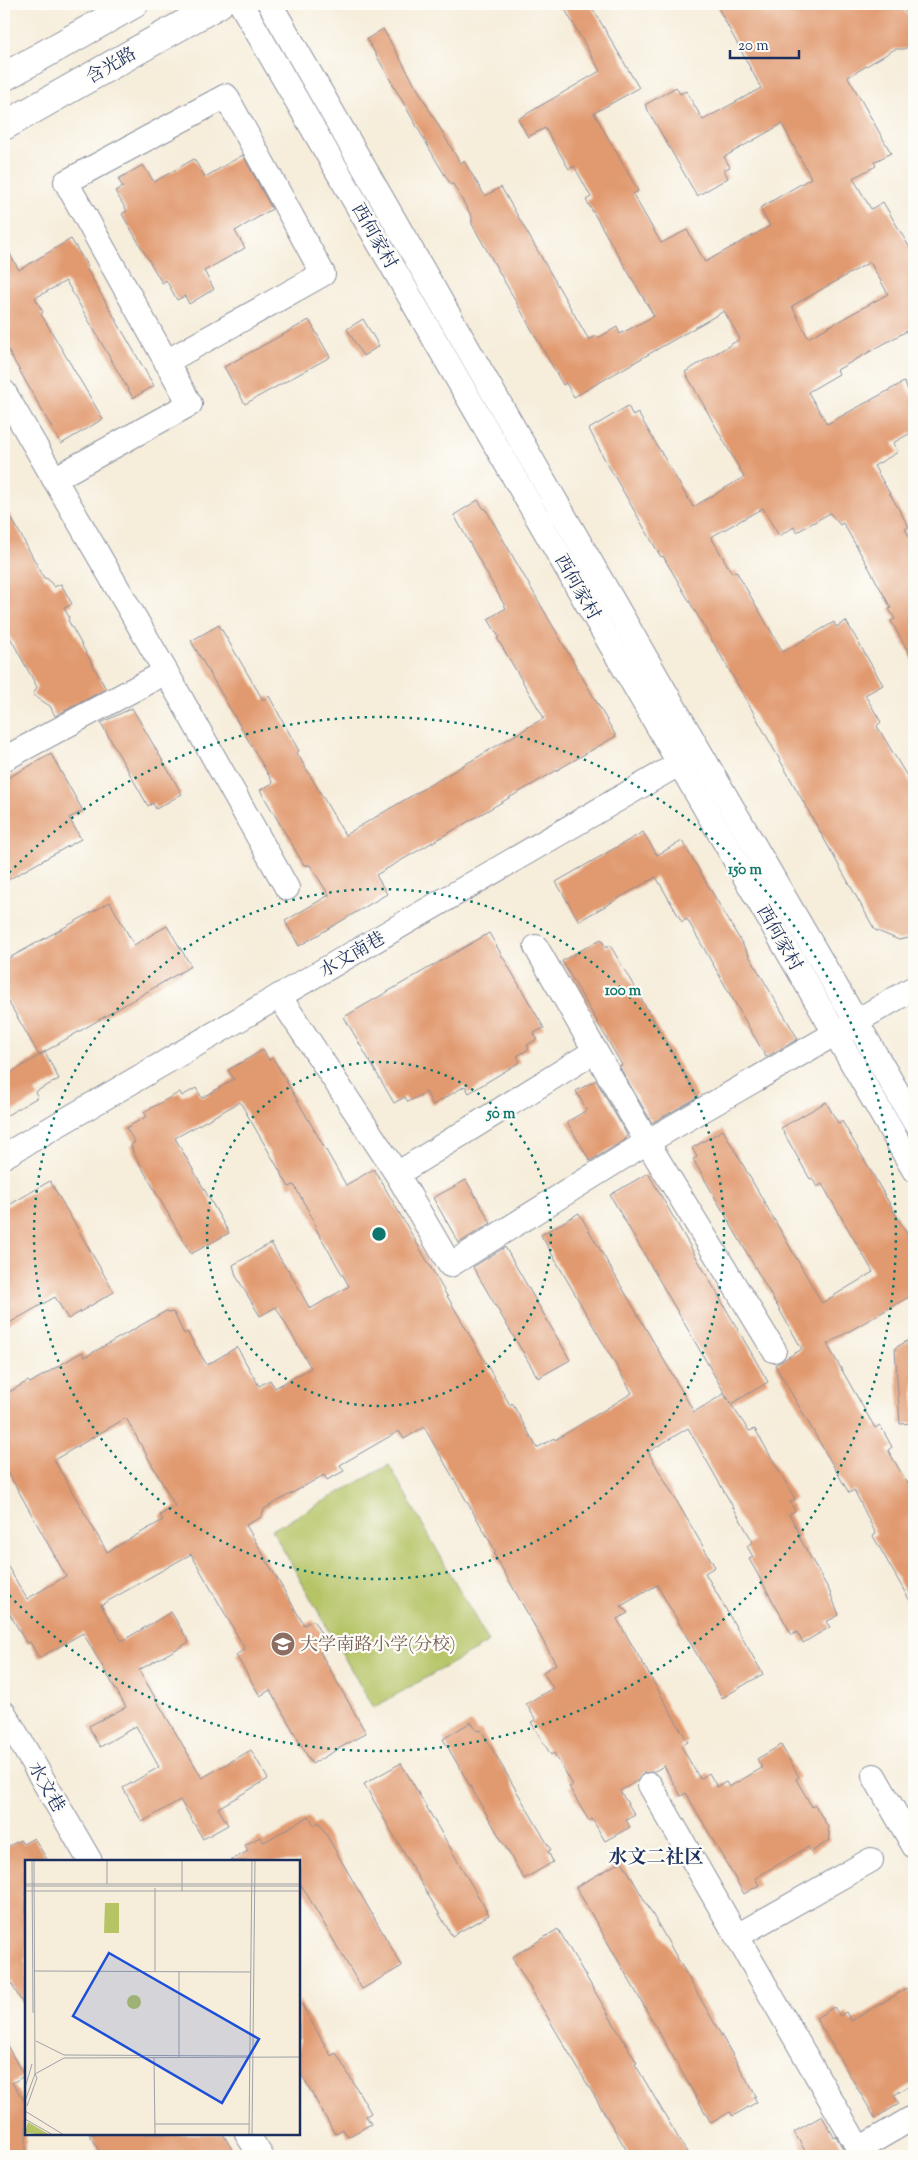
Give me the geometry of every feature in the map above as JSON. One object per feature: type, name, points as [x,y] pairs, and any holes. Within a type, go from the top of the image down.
[{"type":"main road","points":[[4,77],[134,4]]},
{"type":"main road","name":"含光路","points":[[4,126],[219,4]]},
{"type":"street","name":"西何家村","points":[[241,4],[914,1170]]},
{"type":"street","name":"西何家村","points":[[270,4],[914,1120]]},
{"type":"street","points":[[54,479],[190,404],[166,362],[66,182],[226,96],[323,274],[166,362]]},
{"type":"street","points":[[4,392],[166,672],[287,888]]},
{"type":"street","points":[[4,759],[166,672]]},
{"type":"street","name":"水文南巷","points":[[4,1156],[700,751]]},
{"type":"street","points":[[536,947],[648,1142],[774,1350]]},
{"type":"street","points":[[279,996],[397,1174],[450,1265],[648,1142],[914,988]]},
{"type":"street","points":[[397,1174],[595,1051]]},
{"type":"street","name":"水文巷","points":[[4,1713],[89,1860]]},
{"type":"street","points":[[874,1776],[914,1846]]},
{"type":"street","points":[[650,1785],[859,2149],[914,2117]]},
{"type":"street","points":[[737,1936],[871,1860]]},
{"type":"street","points":[[249,2135],[260,2156]]},
{"type":"green space","points":[[389,1465],[489,1642],[373,1708],[272,1530]]},
{"type":"building","points":[[562,4],[590,4],[639,88],[594,113],[638,191],[633,194],[661,243],[687,230],[705,262],[770,226],[760,208],[811,178],[782,124],[724,157],[730,167],[724,170],[728,178],[697,196],[645,105],[676,87],[680,94],[686,91],[703,120],[761,88],[716,4],[899,4],[914,24],[914,40],[910,46],[904,49],[895,49],[848,77],[891,153],[874,162],[876,166],[853,178],[871,209],[883,202],[914,255],[914,327],[837,370],[839,374],[808,392],[827,424],[904,382],[914,401],[914,431],[893,443],[898,452],[874,466],[909,527],[905,529],[914,546],[914,662],[891,621],[895,619],[889,609],[891,608],[869,568],[843,523],[840,525],[830,513],[797,532],[794,527],[779,536],[763,508],[711,537],[732,573],[736,571],[783,652],[834,622],[836,627],[846,621],[883,685],[865,695],[881,722],[877,726],[914,788],[914,937],[899,940],[875,930],[738,685],[663,556],[661,557],[589,429],[628,406],[633,416],[638,413],[693,507],[744,477],[685,372],[740,339],[724,311],[574,397],[566,383],[563,385],[472,224],[472,217],[453,184],[451,185],[437,162],[367,39],[383,29],[460,163],[464,161],[485,196],[501,187],[589,340],[596,336],[598,338],[617,327],[620,334],[654,316],[586,200],[591,197],[574,166],[569,169],[545,128],[528,137],[518,119],[600,71]],"holes":[[[870,262],[888,294],[808,338],[792,306]]]},
{"type":"building","points":[[243,155],[272,209],[235,231],[245,248],[204,271],[214,289],[189,304],[185,296],[177,300],[166,280],[162,283],[122,214],[127,211],[115,191],[123,187],[118,179],[143,165],[154,182],[194,159],[205,177]]},
{"type":"building","points":[[71,239],[154,386],[133,398],[66,281],[35,298],[43,312],[41,314],[103,419],[61,444],[4,343],[4,244],[19,270]]},
{"type":"building","points":[[363,319],[379,346],[363,356],[347,329]]},
{"type":"building","points":[[309,320],[330,357],[245,404],[224,367]]},
{"type":"building","points":[[478,500],[485,508],[616,736],[376,875],[387,894],[299,946],[285,921],[329,895],[310,865],[304,865],[260,790],[273,783],[191,641],[219,625],[263,700],[269,696],[299,751],[297,753],[345,835],[544,718],[497,638],[499,637],[488,619],[506,608],[454,515]]},
{"type":"building","points":[[4,504],[44,578],[48,579],[54,587],[61,584],[72,604],[64,608],[69,617],[68,620],[106,689],[55,716],[50,706],[33,695],[37,687],[4,626]]},
{"type":"building","points":[[132,708],[182,794],[156,809],[153,803],[148,806],[101,723]]},
{"type":"building","points":[[51,754],[83,811],[69,818],[81,839],[4,882],[4,780]]},
{"type":"building","points":[[643,832],[657,855],[682,841],[798,1039],[766,1057],[687,919],[682,922],[656,877],[579,921],[556,882]]},
{"type":"building","points":[[110,902],[134,945],[167,926],[191,966],[39,1055],[4,994],[4,961]]},
{"type":"building","points":[[489,933],[544,1028],[534,1033],[537,1039],[527,1045],[529,1049],[517,1056],[520,1062],[469,1093],[465,1086],[433,1105],[426,1092],[408,1102],[405,1097],[394,1103],[344,1017]]},
{"type":"building","points":[[601,939],[606,948],[610,945],[698,1097],[652,1123],[619,1066],[622,1065],[562,961]]},
{"type":"building","points":[[263,1050],[269,1060],[273,1058],[346,1185],[374,1169],[510,1405],[512,1403],[537,1448],[554,1438],[555,1440],[632,1393],[541,1235],[579,1213],[694,1412],[724,1394],[749,1431],[755,1429],[795,1499],[790,1502],[795,1511],[789,1514],[801,1536],[799,1537],[829,1590],[839,1615],[826,1622],[830,1627],[803,1643],[797,1632],[792,1635],[749,1559],[753,1557],[747,1546],[753,1542],[688,1428],[648,1452],[715,1567],[705,1573],[763,1674],[722,1698],[657,1585],[621,1606],[628,1613],[617,1619],[688,1742],[681,1746],[700,1779],[709,1773],[717,1787],[726,1782],[729,1787],[762,1768],[757,1759],[781,1745],[799,1777],[796,1779],[812,1807],[815,1805],[828,1827],[830,1840],[811,1852],[808,1847],[755,1878],[759,1885],[744,1894],[686,1793],[681,1796],[664,1766],[653,1772],[644,1773],[637,1781],[620,1791],[635,1815],[626,1820],[630,1827],[605,1841],[592,1819],[589,1821],[569,1787],[573,1785],[554,1753],[551,1755],[531,1722],[536,1720],[526,1704],[553,1688],[543,1672],[556,1664],[494,1554],[496,1552],[424,1427],[404,1439],[399,1431],[340,1465],[344,1471],[327,1480],[324,1475],[264,1509],[261,1517],[246,1525],[304,1625],[313,1620],[329,1647],[320,1652],[366,1733],[312,1764],[270,1690],[260,1696],[236,1655],[245,1649],[191,1554],[101,1605],[122,1641],[171,1612],[189,1642],[139,1670],[202,1778],[251,1750],[268,1779],[218,1808],[228,1825],[203,1839],[180,1800],[142,1822],[123,1788],[159,1767],[136,1726],[100,1747],[95,1739],[89,1726],[126,1707],[83,1633],[39,1658],[30,1642],[27,1644],[4,1604],[4,1560],[27,1599],[66,1576],[4,1465],[4,1395],[28,1381],[30,1383],[82,1352],[85,1357],[166,1311],[174,1313],[184,1334],[187,1332],[207,1365],[237,1347],[259,1386],[270,1380],[275,1388],[311,1368],[276,1307],[260,1316],[236,1276],[233,1265],[271,1243],[310,1309],[349,1286],[316,1229],[313,1219],[294,1185],[289,1187],[240,1102],[175,1138],[229,1233],[191,1254],[133,1152],[131,1145],[135,1142],[126,1128],[147,1116],[144,1112],[180,1092],[182,1096],[196,1088],[202,1098],[234,1079],[228,1070]],"holes":[[[126,1418],[175,1506],[160,1515],[163,1520],[107,1552],[54,1460]]]},
{"type":"building","points":[[45,1052],[59,1079],[35,1092],[38,1097],[4,1117],[4,1077]]},
{"type":"building","points":[[596,1080],[627,1135],[625,1140],[590,1161],[567,1122],[587,1110],[576,1091]]},
{"type":"building","points":[[826,1102],[838,1123],[842,1121],[914,1246],[914,1294],[827,1344],[875,1428],[880,1425],[892,1447],[888,1450],[907,1483],[914,1478],[914,1608],[873,1536],[876,1534],[854,1490],[849,1493],[775,1365],[802,1349],[693,1159],[697,1157],[692,1148],[723,1130],[822,1303],[873,1272],[822,1184],[817,1187],[812,1178],[810,1179],[781,1128]]},
{"type":"building","points":[[648,1173],[768,1382],[731,1404],[610,1195]]},
{"type":"building","points":[[466,1180],[491,1223],[459,1243],[433,1198]]},
{"type":"building","points":[[50,1181],[114,1292],[68,1319],[55,1297],[4,1326],[4,1208]]},
{"type":"building","points":[[505,1247],[570,1360],[538,1378],[473,1267]]},
{"type":"building","points":[[914,1337],[914,1423],[900,1424],[895,1348]]},
{"type":"building","points":[[471,1722],[477,1731],[481,1730],[551,1850],[548,1851],[553,1862],[524,1879],[443,1739]]},
{"type":"building","points":[[401,1763],[489,1915],[452,1936],[364,1784]]},
{"type":"building","points":[[309,1816],[314,1825],[319,1822],[402,1966],[362,1989],[300,1883],[300,1860],[232,1860],[248,1851],[245,1845],[260,1837],[264,1842]]},
{"type":"building","points":[[34,1838],[47,1860],[25,1860],[25,2008],[4,1970],[4,1849],[20,1840],[23,1844]]},
{"type":"building","points":[[622,1861],[756,2096],[754,2097],[757,2102],[733,2116],[730,2112],[711,2123],[576,1887]]},
{"type":"building","points":[[558,1929],[689,2156],[630,2156],[512,1957]]},
{"type":"building","points":[[908,1988],[914,1999],[914,2083],[894,2095],[899,2104],[875,2118],[816,2018],[834,2007],[840,2016],[846,2012],[851,2021]]},
{"type":"building","points":[[300,2002],[331,2056],[336,2053],[371,2113],[366,2116],[371,2124],[348,2137],[343,2129],[335,2134],[300,2072]]},
{"type":"building","points":[[4,2040],[24,2076],[12,2083],[25,2102],[26,2156],[4,2156]]},
{"type":"building","points":[[822,2116],[847,2156],[831,2156],[827,2149],[814,2156],[808,2156],[794,2132]]},
{"type":"building","points":[[90,2135],[224,2135],[236,2156],[102,2156]]},
{"type":"place","name":"大学南路小学(分校)","points":[[283,1644]]},
{"type":"district","name":"水文二社区","points":[[656,1856]]}]
